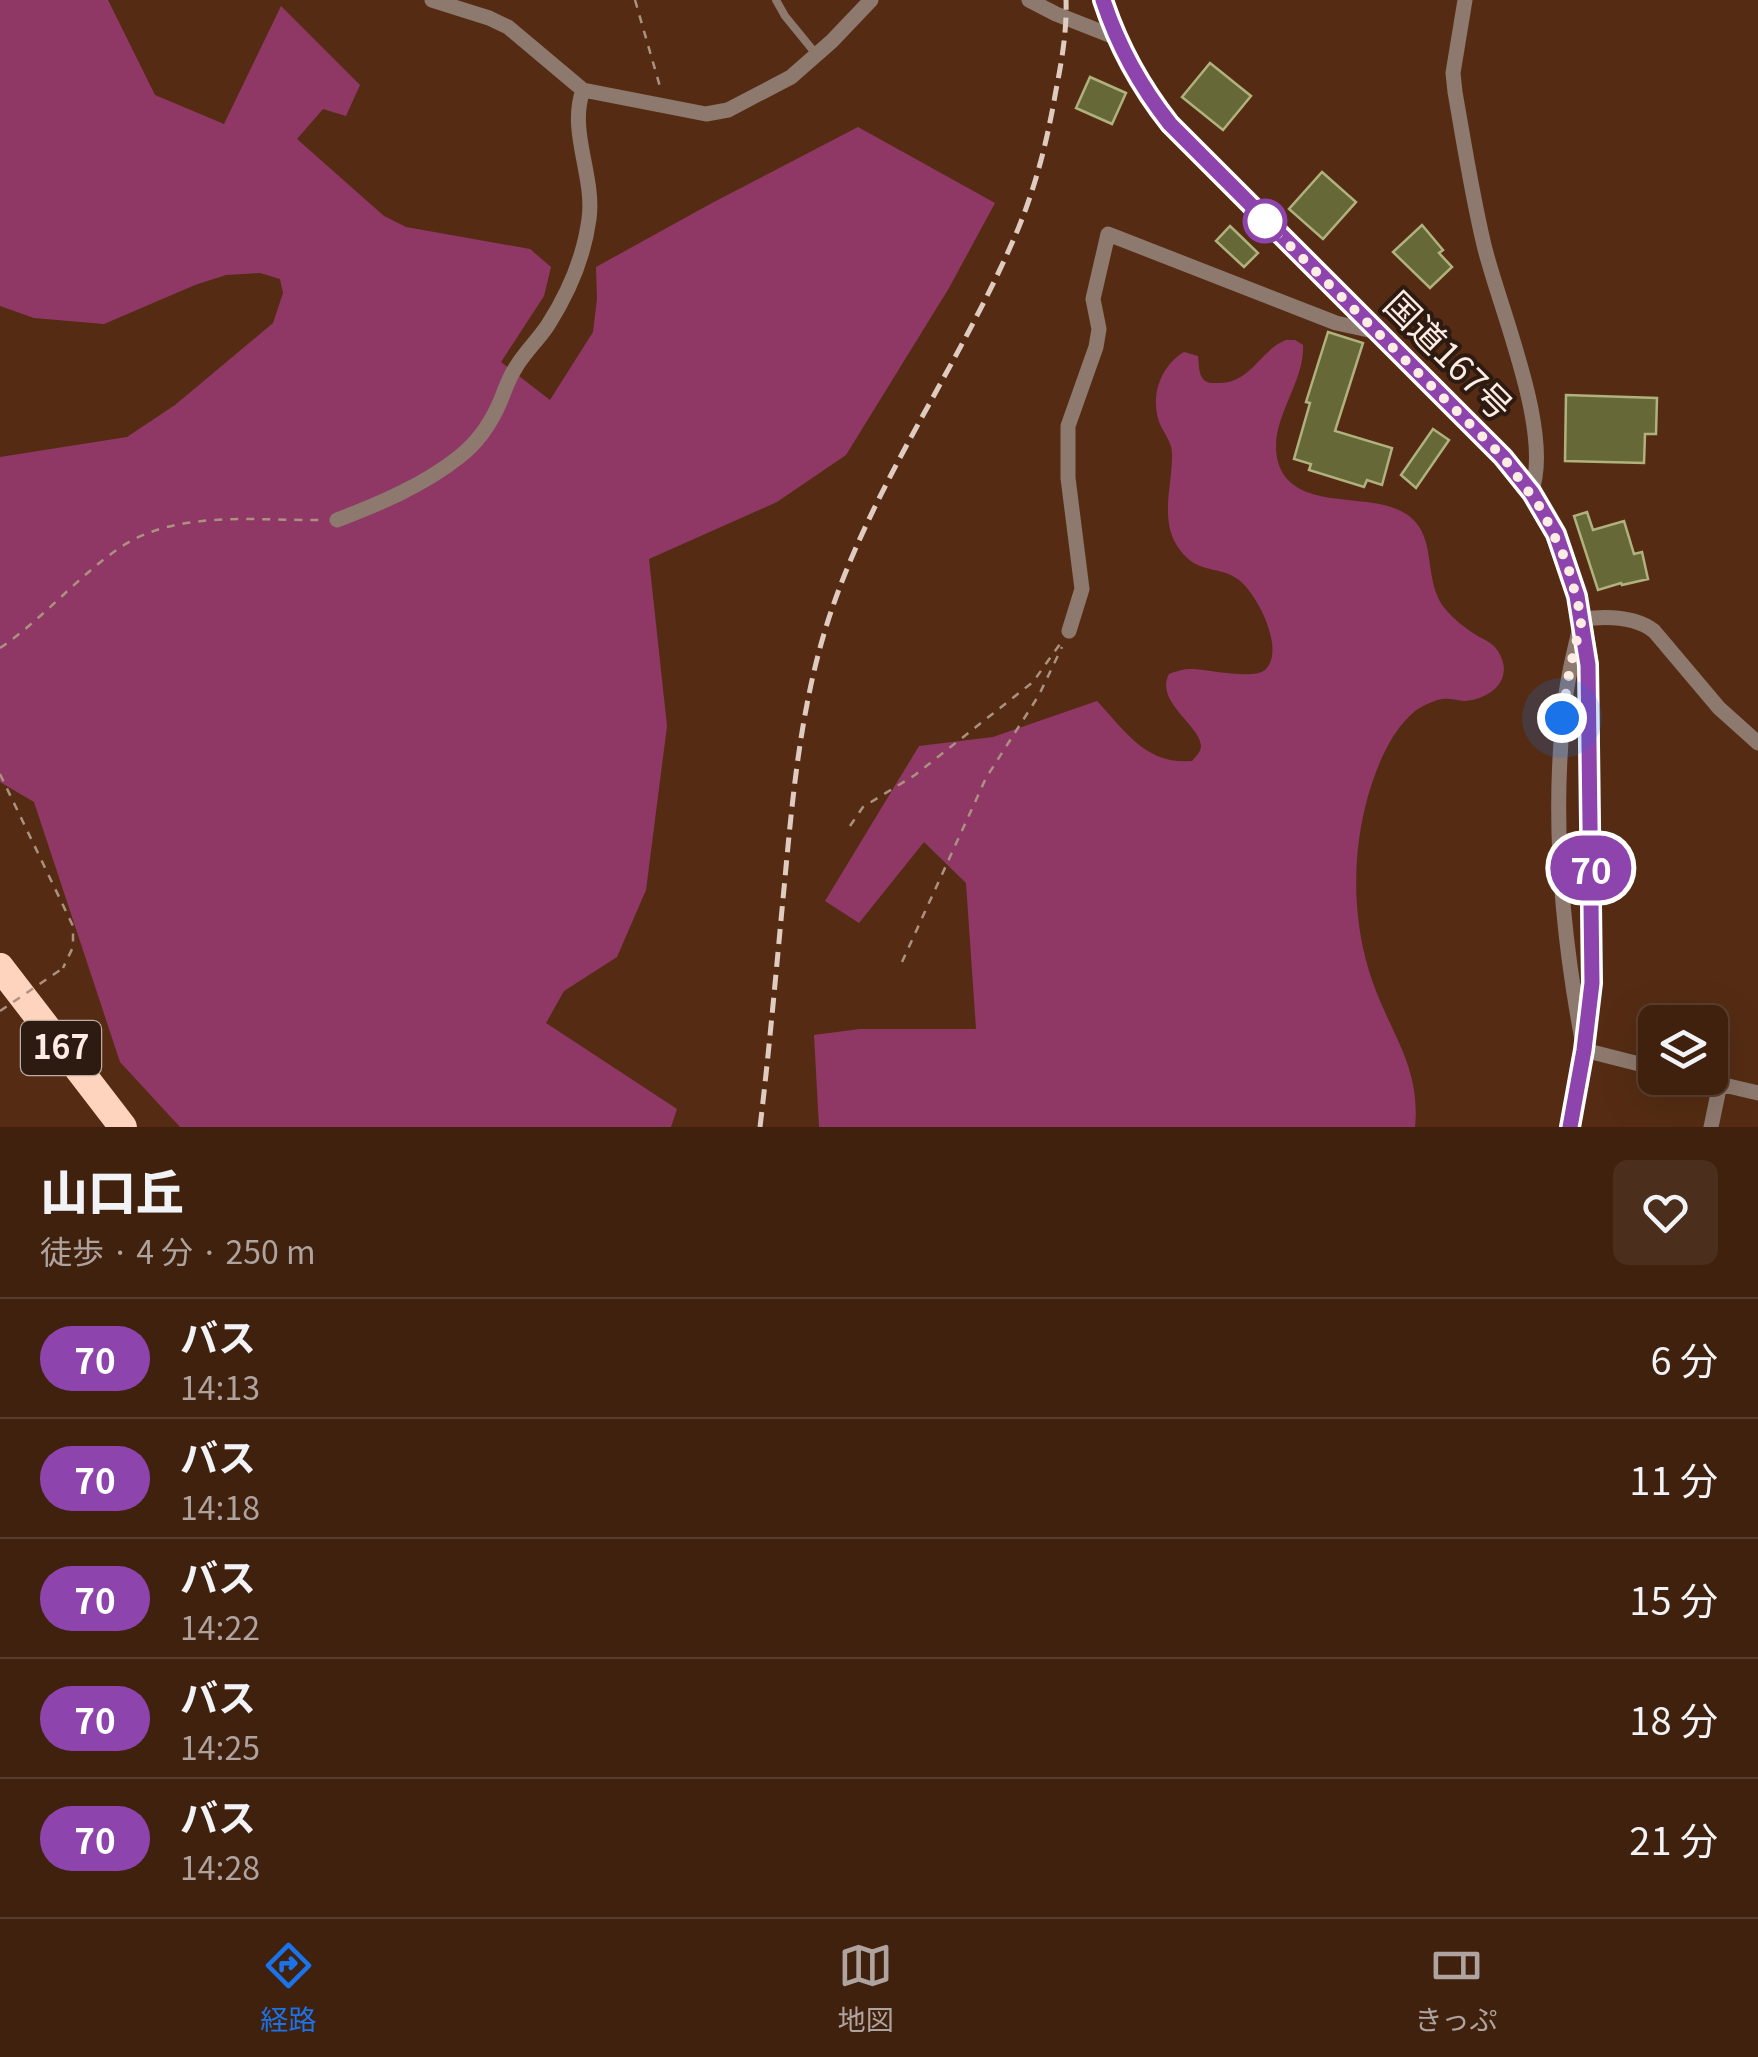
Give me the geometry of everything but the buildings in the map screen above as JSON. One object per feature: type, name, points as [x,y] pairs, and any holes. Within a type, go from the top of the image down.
[{"type":"highway","name":"167","points":[[0,967],[123,1127]]},
{"type":"street","points":[[432,0],[508,27],[583,90],[706,114],[722,112],[790,77],[871,0]]},
{"type":"street","points":[[1029,0],[1117,38]]},
{"type":"street","name":"国道167号","points":[[1103,0],[1142,86],[1170,124],[1503,457],[1532,493],[1556,534],[1572,578],[1588,665],[1592,983],[1570,1127]]},
{"type":"street","points":[[1464,0],[1455,92],[1485,247],[1528,398],[1538,475],[1532,493]]},
{"type":"street","points":[[337,520],[376,505],[427,477],[460,457],[480,437],[517,365],[572,283],[590,215],[578,113],[583,90]]},
{"type":"street","points":[[1069,630],[1082,588],[1068,478],[1068,426],[1096,346],[1099,329],[1093,298],[1108,234],[1336,323],[1378,332]]},
{"type":"street","points":[[1638,1064],[1584,1050],[1572,988],[1561,874],[1559,799],[1562,718],[1582,619],[1602,616],[1646,624],[1719,708],[1758,744]]},
{"type":"street","points":[[1728,1086],[1758,1093]]},
{"type":"street","points":[[1711,1127],[1718,1095]]},
{"type":"lane","points":[[776,0],[816,54]]},
{"type":"path","points":[[635,0],[666,107]]},
{"type":"path","points":[[0,648],[25,632],[120,547],[157,530],[196,522],[337,520]]},
{"type":"path","points":[[850,826],[864,807],[915,775],[1033,682],[1069,630]]},
{"type":"path","points":[[902,962],[986,778],[1039,695],[1069,630]]},
{"type":"path","points":[[0,774],[73,926],[73,947],[63,968],[0,1011]]},
{"type":"shaded area","points":[[0,0],[108,0],[155,95],[224,124],[281,6],[360,85],[346,116],[323,109],[297,139],[384,216],[406,227],[530,249],[551,267],[544,296],[501,362],[550,400],[593,332],[596,267],[858,127],[995,203],[949,288],[846,455],[777,502],[649,559],[667,726],[646,890],[617,957],[564,991],[546,1023],[677,1109],[671,1127],[180,1127],[120,1062],[34,802],[0,782],[0,457],[127,437],[175,405],[273,323],[283,293],[280,279],[260,273],[226,275],[104,324],[34,318],[0,306]]},
{"type":"shaded area","points":[[1286,340],[1303,345],[1298,374],[1278,432],[1278,462],[1285,477],[1311,493],[1391,507],[1416,522],[1426,544],[1439,601],[1447,612],[1496,648],[1504,666],[1501,681],[1490,693],[1465,701],[1436,701],[1406,719],[1380,761],[1362,819],[1356,890],[1361,937],[1373,983],[1409,1069],[1416,1106],[1415,1127],[819,1127],[814,1035],[860,1029],[976,1029],[966,883],[924,842],[859,923],[825,901],[919,746],[993,737],[1097,701],[1149,752],[1176,761],[1192,761],[1201,747],[1199,739],[1168,694],[1169,674],[1191,669],[1252,674],[1266,669],[1271,660],[1271,636],[1254,597],[1232,575],[1202,567],[1187,558],[1173,539],[1168,515],[1172,448],[1159,423],[1156,399],[1164,372],[1184,352],[1198,356],[1204,380],[1230,382]]},
{"type":"railway","points":[[760,1127],[795,782],[818,655],[866,525],[1020,225],[1048,129],[1064,45],[1066,0]]},
{"type":"bus line","name":"70","points":[[1103,0],[1142,86],[1184,141],[1503,457],[1532,493],[1556,534],[1577,596],[1588,665],[1592,983],[1570,1127]]},
{"type":"route","points":[[1265,221],[1503,457],[1532,493],[1556,534],[1582,619],[1562,718]]}]
